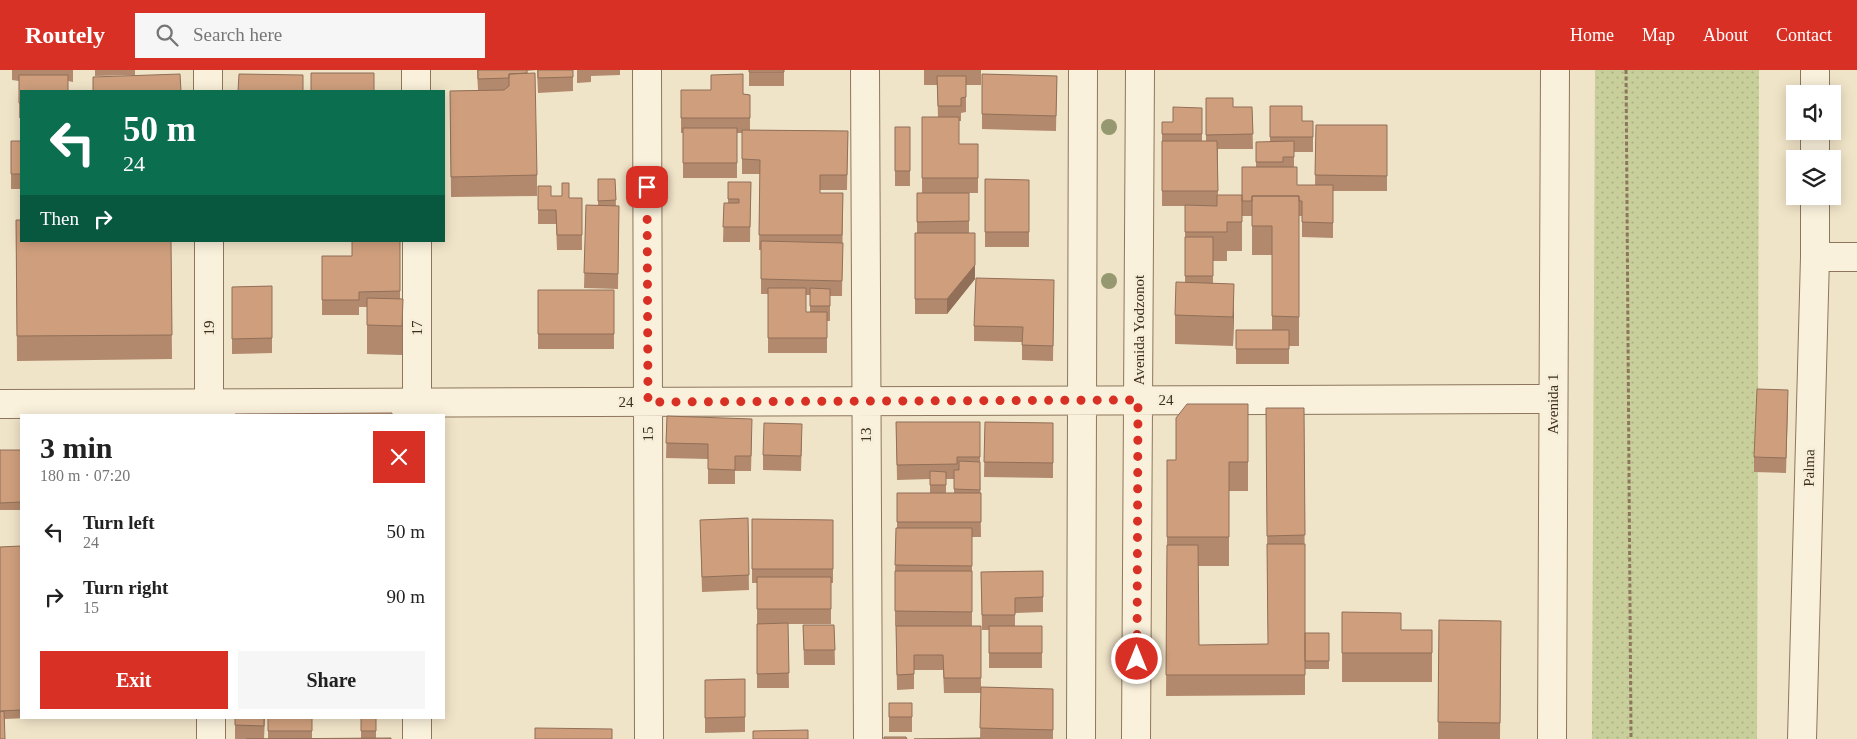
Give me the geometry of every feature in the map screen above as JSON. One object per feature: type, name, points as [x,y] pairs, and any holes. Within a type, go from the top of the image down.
[{"type":"street","points":[[208,70],[208,90]]},
{"type":"street","points":[[416,70],[416,90]]},
{"type":"street","name":"15","points":[[647,70],[649,739]]},
{"type":"street","name":"13","points":[[865,70],[868,739]]},
{"type":"street","points":[[1081,739],[1083,70]]},
{"type":"street","name":"Avenida Yodzonot","points":[[1136,739],[1140,70]]},
{"type":"street","name":"Avenida 1","points":[[1552,739],[1554,70]]},
{"type":"street","points":[[1815,70],[1815,85]]},
{"type":"street","name":"Palma","points":[[1802,739],[1815,205]]},
{"type":"street","name":"19","points":[[209,242],[209,409]]},
{"type":"street","name":"17","points":[[416,242],[417,409]]},
{"type":"street","points":[[1815,258],[1857,257]]},
{"type":"street","name":"24","points":[[0,404],[209,409],[417,409],[648,402],[1553,399]]},
{"type":"street","points":[[211,719],[211,739]]},
{"type":"street","points":[[417,719],[417,739]]},
{"type":"path","points":[[1626,70],[1631,739]]},
{"type":"green space","points":[[1595,70],[1759,70],[1757,739],[1592,739]]},
{"type":"building","points":[[478,70],[527,70],[527,73],[509,74],[509,78],[478,79]]},
{"type":"building","points":[[538,70],[573,70],[573,77],[538,78]]},
{"type":"building","points":[[749,70],[784,70],[784,72],[749,72]]},
{"type":"building","points":[[311,73],[374,73],[374,90],[311,90]]},
{"type":"building","points":[[535,73],[537,175],[451,177],[450,91],[504,90],[509,86],[509,74]]},
{"type":"building","points":[[180,74],[181,90],[93,90],[93,77]]},
{"type":"building","points":[[239,74],[303,75],[303,90],[238,90]]},
{"type":"building","points":[[743,74],[743,94],[750,95],[750,118],[681,118],[681,90],[711,90],[711,75]]},
{"type":"building","points":[[982,74],[1057,76],[1056,116],[982,114]]},
{"type":"building","points":[[19,75],[68,75],[68,90],[20,90],[19,103]]},
{"type":"building","points":[[937,76],[966,76],[966,97],[961,98],[961,106],[938,106]]},
{"type":"building","points":[[1206,98],[1233,98],[1233,107],[1252,107],[1253,134],[1206,135]]},
{"type":"building","points":[[1270,106],[1302,106],[1302,121],[1313,121],[1313,137],[1270,137]]},
{"type":"building","points":[[1173,107],[1202,108],[1202,134],[1162,134],[1162,122],[1173,122]]},
{"type":"building","points":[[922,117],[959,117],[959,144],[978,144],[978,178],[922,178]]},
{"type":"building","points":[[1316,125],[1387,125],[1387,176],[1315,175]]},
{"type":"building","points":[[895,127],[910,127],[910,171],[895,171]]},
{"type":"building","points":[[683,128],[737,128],[737,163],[683,163]]},
{"type":"building","points":[[742,130],[848,131],[847,175],[820,175],[820,193],[843,193],[842,235],[759,235],[760,160],[742,159]]},
{"type":"building","points":[[11,141],[20,141],[20,174],[11,174]]},
{"type":"building","points":[[1162,141],[1217,141],[1218,191],[1162,191]]},
{"type":"building","points":[[1294,141],[1294,157],[1283,157],[1283,162],[1256,162],[1256,142]]},
{"type":"building","points":[[1242,167],[1297,167],[1297,185],[1333,185],[1333,223],[1302,222],[1302,201],[1299,201],[1299,196],[1252,196],[1252,201],[1242,201]]},
{"type":"building","points":[[598,179],[615,179],[616,200],[598,201]]},
{"type":"building","points":[[985,179],[1029,180],[1029,232],[985,232]]},
{"type":"building","points":[[728,182],[751,182],[750,227],[723,227],[724,203],[739,203],[739,199],[728,199]]},
{"type":"building","points":[[562,183],[569,183],[569,198],[582,198],[582,235],[557,235],[556,210],[538,210],[538,186],[551,186],[551,196],[562,196]]},
{"type":"building","points":[[917,193],[969,193],[969,221],[917,222]]},
{"type":"building","points":[[1217,195],[1242,195],[1242,222],[1227,222],[1227,232],[1185,232],[1185,205],[1217,206]]},
{"type":"building","points":[[1252,196],[1299,196],[1299,317],[1272,316],[1272,226],[1252,226]]},
{"type":"building","points":[[586,205],[619,206],[618,274],[584,273]]},
{"type":"building","points":[[16,220],[20,220],[20,242],[171,242],[172,335],[17,336]]},
{"type":"building","points":[[915,233],[975,233],[975,265],[947,299],[915,299]]},
{"type":"building","points":[[1185,237],[1213,237],[1213,276],[1185,276]]},
{"type":"building","points":[[761,241],[843,243],[842,281],[761,279]]},
{"type":"building","points":[[352,242],[400,242],[400,291],[359,292],[359,300],[322,300],[322,256],[352,256]]},
{"type":"building","points":[[976,278],[1054,280],[1053,346],[1022,345],[1023,327],[974,326]]},
{"type":"building","points":[[1176,282],[1234,284],[1233,317],[1175,315]]},
{"type":"building","points":[[272,286],[272,338],[232,339],[232,287]]},
{"type":"building","points":[[768,288],[806,288],[806,312],[827,312],[827,338],[768,338]]},
{"type":"building","points":[[810,288],[830,289],[830,306],[810,306]]},
{"type":"building","points":[[538,290],[614,290],[614,334],[538,334]]},
{"type":"building","points":[[367,298],[403,299],[402,326],[367,325]]},
{"type":"building","points":[[1236,330],[1289,330],[1289,349],[1236,349]]},
{"type":"building","points":[[1757,389],[1788,390],[1786,458],[1754,457]]},
{"type":"building","points":[[1187,404],[1248,404],[1248,462],[1229,462],[1229,537],[1167,537],[1167,460],[1176,460],[1176,418]]},
{"type":"building","points":[[1266,408],[1304,408],[1305,535],[1267,536]]},
{"type":"building","points":[[392,413],[392,414],[235,414]]},
{"type":"building","points":[[667,416],[752,419],[751,456],[735,456],[735,470],[708,469],[708,444],[666,443]]},
{"type":"building","points":[[896,422],[980,422],[980,457],[957,457],[957,464],[897,465]]},
{"type":"building","points":[[985,422],[1053,423],[1053,463],[984,462]]},
{"type":"building","points":[[764,423],[802,424],[801,456],[763,455]]},
{"type":"building","points":[[0,450],[20,450],[20,502],[0,503]]},
{"type":"building","points":[[959,461],[980,462],[980,490],[954,489],[954,470],[959,470]]},
{"type":"building","points":[[930,471],[946,472],[946,485],[930,485]]},
{"type":"building","points":[[897,493],[981,493],[981,522],[897,522]]},
{"type":"building","points":[[748,518],[749,575],[702,577],[700,520]]},
{"type":"building","points":[[752,519],[833,520],[833,569],[752,569]]},
{"type":"building","points":[[896,528],[972,528],[972,566],[895,565]]},
{"type":"building","points":[[1267,544],[1305,544],[1305,675],[1166,675],[1167,545],[1198,545],[1199,645],[1268,644]]},
{"type":"building","points":[[20,546],[20,710],[0,711],[0,547]]},
{"type":"building","points":[[895,571],[972,571],[972,612],[895,611]]},
{"type":"building","points":[[1043,571],[1043,597],[1015,598],[1015,615],[982,615],[981,572]]},
{"type":"building","points":[[757,577],[831,577],[831,609],[757,609]]},
{"type":"building","points":[[1342,612],[1401,613],[1401,630],[1432,630],[1432,653],[1342,653]]},
{"type":"building","points":[[1439,620],[1501,621],[1500,723],[1438,722]]},
{"type":"building","points":[[788,623],[789,673],[757,674],[757,624]]},
{"type":"building","points":[[803,625],[834,625],[835,650],[804,650]]},
{"type":"building","points":[[896,626],[981,626],[981,678],[944,678],[943,655],[914,655],[914,674],[897,675]]},
{"type":"building","points":[[989,626],[1042,626],[1042,653],[989,653]]},
{"type":"building","points":[[1305,633],[1329,633],[1329,661],[1305,661]]},
{"type":"building","points":[[745,679],[745,717],[705,718],[705,680]]},
{"type":"building","points":[[981,687],[1053,689],[1053,730],[980,728]]},
{"type":"building","points":[[889,703],[912,703],[912,717],[889,717]]},
{"type":"building","points":[[4,711],[5,739],[0,739],[0,712]]},
{"type":"building","points":[[235,719],[264,719],[264,726],[235,725]]},
{"type":"building","points":[[268,719],[312,719],[312,731],[268,731]]},
{"type":"building","points":[[361,719],[376,719],[376,731],[361,731]]},
{"type":"building","points":[[535,728],[612,729],[612,739],[535,739]]},
{"type":"building","points":[[808,730],[808,739],[753,739],[753,731]]},
{"type":"building","points":[[884,737],[906,737],[907,739],[884,739]]},
{"type":"building","points":[[391,738],[391,739],[246,739]]},
{"type":"building","points":[[980,738],[980,739],[914,739]]},
{"type":"route","points":[[647,187],[648,402],[1138,400],[1137,659]]}]
